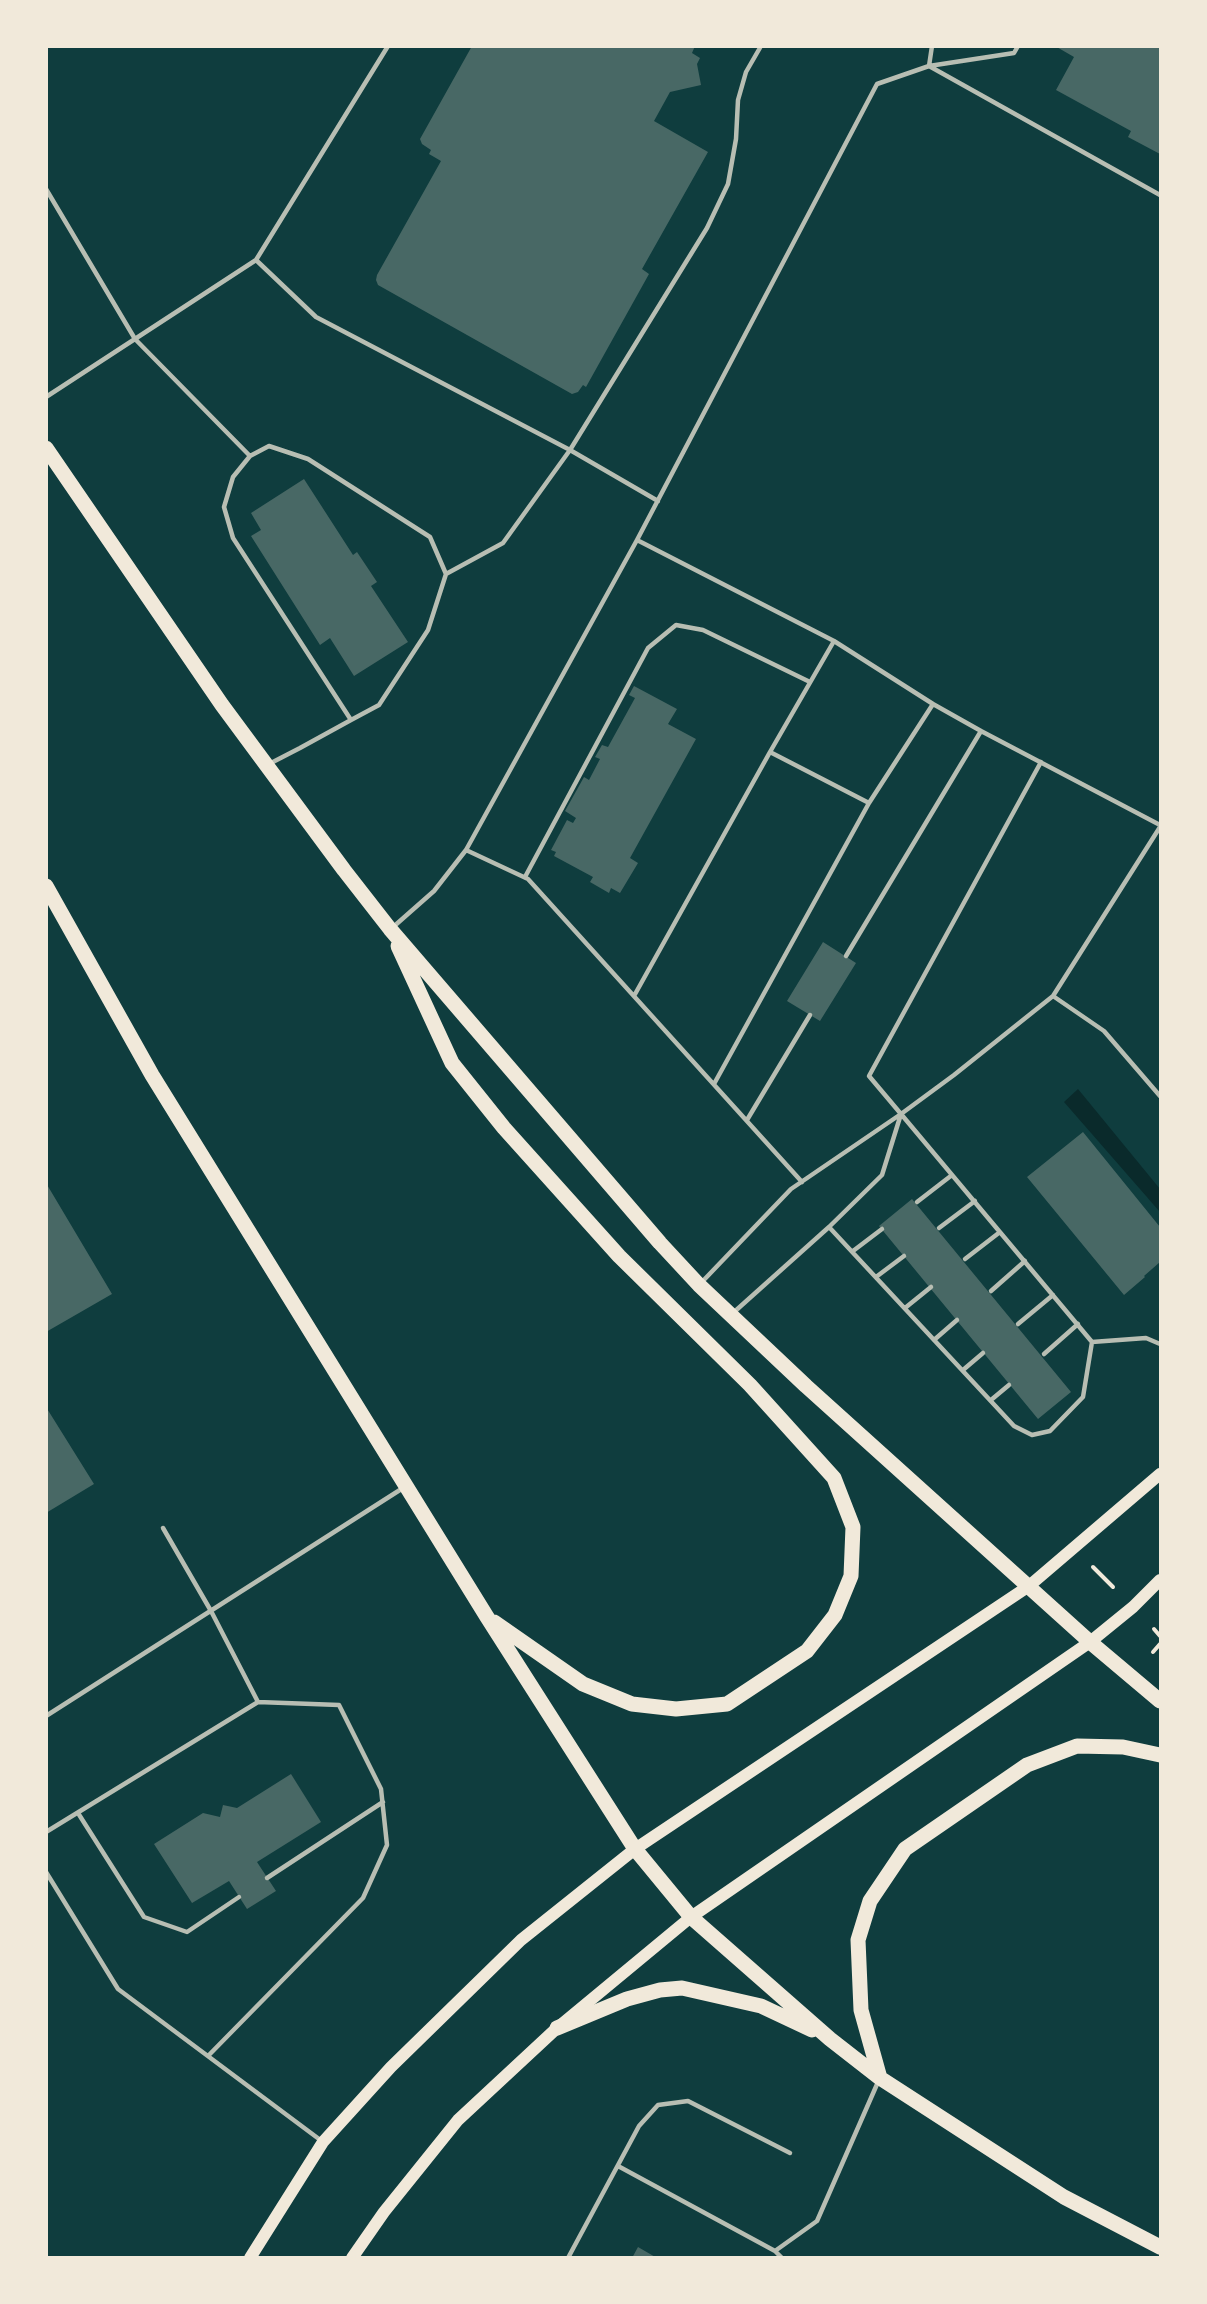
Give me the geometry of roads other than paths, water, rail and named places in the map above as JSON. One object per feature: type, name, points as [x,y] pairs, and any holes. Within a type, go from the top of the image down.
[{"type":"main road","points":[[46,447],[266,766],[344,870],[390,929],[660,1243],[791,1373],[1090,1642],[1161,1701]]},
{"type":"main road","points":[[46,886],[152,1076],[487,1617],[635,1850],[691,1917],[830,2039],[880,2078],[1064,2197],[1161,2247]]},
{"type":"main road","points":[[390,929],[452,1063],[504,1128],[619,1256],[750,1384],[834,1478],[853,1527],[851,1576],[835,1615],[807,1651],[727,1704],[676,1709],[632,1704],[582,1684],[487,1617]]},
{"type":"main road","points":[[250,2258],[322,2142],[399,2058],[521,1941],[635,1850],[1029,1586],[1161,1474]]},
{"type":"main road","points":[[352,2258],[384,2212],[458,2120],[557,2028],[691,1917],[1090,1642],[1133,1607],[1161,1580]]},
{"type":"main road","points":[[880,2078],[861,2010],[858,1940],[870,1901],[905,1850],[1027,1765],[1077,1746],[1123,1747],[1161,1755]]},
{"type":"main road","points":[[557,2028],[627,1999],[660,1990],[682,1988],[761,2006],[830,2039]]},
{"type":"lane","points":[[46,397],[256,260],[388,46]]},
{"type":"lane","points":[[446,574],[503,543],[570,450],[707,228],[728,183],[736,139],[738,100],[746,72],[761,46]]},
{"type":"lane","points":[[929,66],[932,46]]},
{"type":"lane","points":[[390,929],[434,891],[466,850],[658,501],[877,84],[929,66],[1014,53],[1018,46]]},
{"type":"lane","points":[[929,66],[1161,195]]},
{"type":"lane","points":[[46,189],[135,339],[250,456]]},
{"type":"lane","points":[[256,260],[316,317],[570,450],[658,501]]},
{"type":"lane","points":[[266,766],[379,705],[428,630],[446,574],[430,537],[308,459],[269,446],[250,456],[233,477],[224,507],[233,538],[351,720]]},
{"type":"lane","points":[[637,540],[834,641],[933,704],[1161,826],[1053,996],[954,1076],[791,1189],[699,1284]]},
{"type":"lane","points":[[525,877],[648,648],[676,625],[703,630],[810,682]]},
{"type":"lane","points":[[634,996],[834,641]]},
{"type":"lane","points":[[714,1084],[869,803],[933,704]]},
{"type":"lane","points":[[846,956],[981,731]]},
{"type":"lane","points":[[770,752],[869,803]]},
{"type":"lane","points":[[829,1227],[1014,1426],[1032,1435],[1050,1431],[1083,1397],[1092,1342],[869,1076],[1041,762]]},
{"type":"lane","points":[[466,850],[525,877],[802,1182]]},
{"type":"lane","points":[[1053,996],[1104,1031],[1161,1096]]},
{"type":"lane","points":[[747,1120],[810,1015]]},
{"type":"lane","points":[[731,1315],[882,1176],[901,1114]]},
{"type":"lane","points":[[917,1202],[952,1175]]},
{"type":"lane","points":[[939,1228],[975,1201]]},
{"type":"lane","points":[[853,1251],[882,1229]]},
{"type":"lane","points":[[965,1260],[1000,1232]]},
{"type":"lane","points":[[876,1277],[904,1256]]},
{"type":"lane","points":[[991,1291],[1025,1261]]},
{"type":"lane","points":[[905,1308],[930,1287]]},
{"type":"lane","points":[[1018,1324],[1053,1295]]},
{"type":"lane","points":[[934,1340],[957,1320]]},
{"type":"lane","points":[[1044,1354],[1078,1324]]},
{"type":"lane","points":[[1092,1342],[1146,1338],[1161,1344]]},
{"type":"lane","points":[[963,1370],[983,1353]]},
{"type":"lane","points":[[991,1400],[1009,1384]]},
{"type":"lane","points":[[46,1716],[406,1486]]},
{"type":"lane","points":[[163,1528],[211,1611],[258,1702]]},
{"type":"lane","points":[[46,1832],[258,1702],[339,1705],[381,1788],[387,1845],[363,1898],[208,2056]]},
{"type":"lane","points":[[267,1878],[383,1802]]},
{"type":"lane","points":[[78,1813],[144,1917],[187,1932],[239,1897]]},
{"type":"lane","points":[[46,1872],[118,1989],[322,2142]]},
{"type":"lane","points":[[775,2251],[817,2221],[880,2078]]},
{"type":"lane","points":[[568,2258],[639,2126],[658,2105],[688,2101],[790,2153]]},
{"type":"lane","points":[[618,2166],[775,2251],[782,2258]]},
{"type":"water","points":[[1078,1089],[1160,1189],[1160,1212],[1064,1102]]}]
